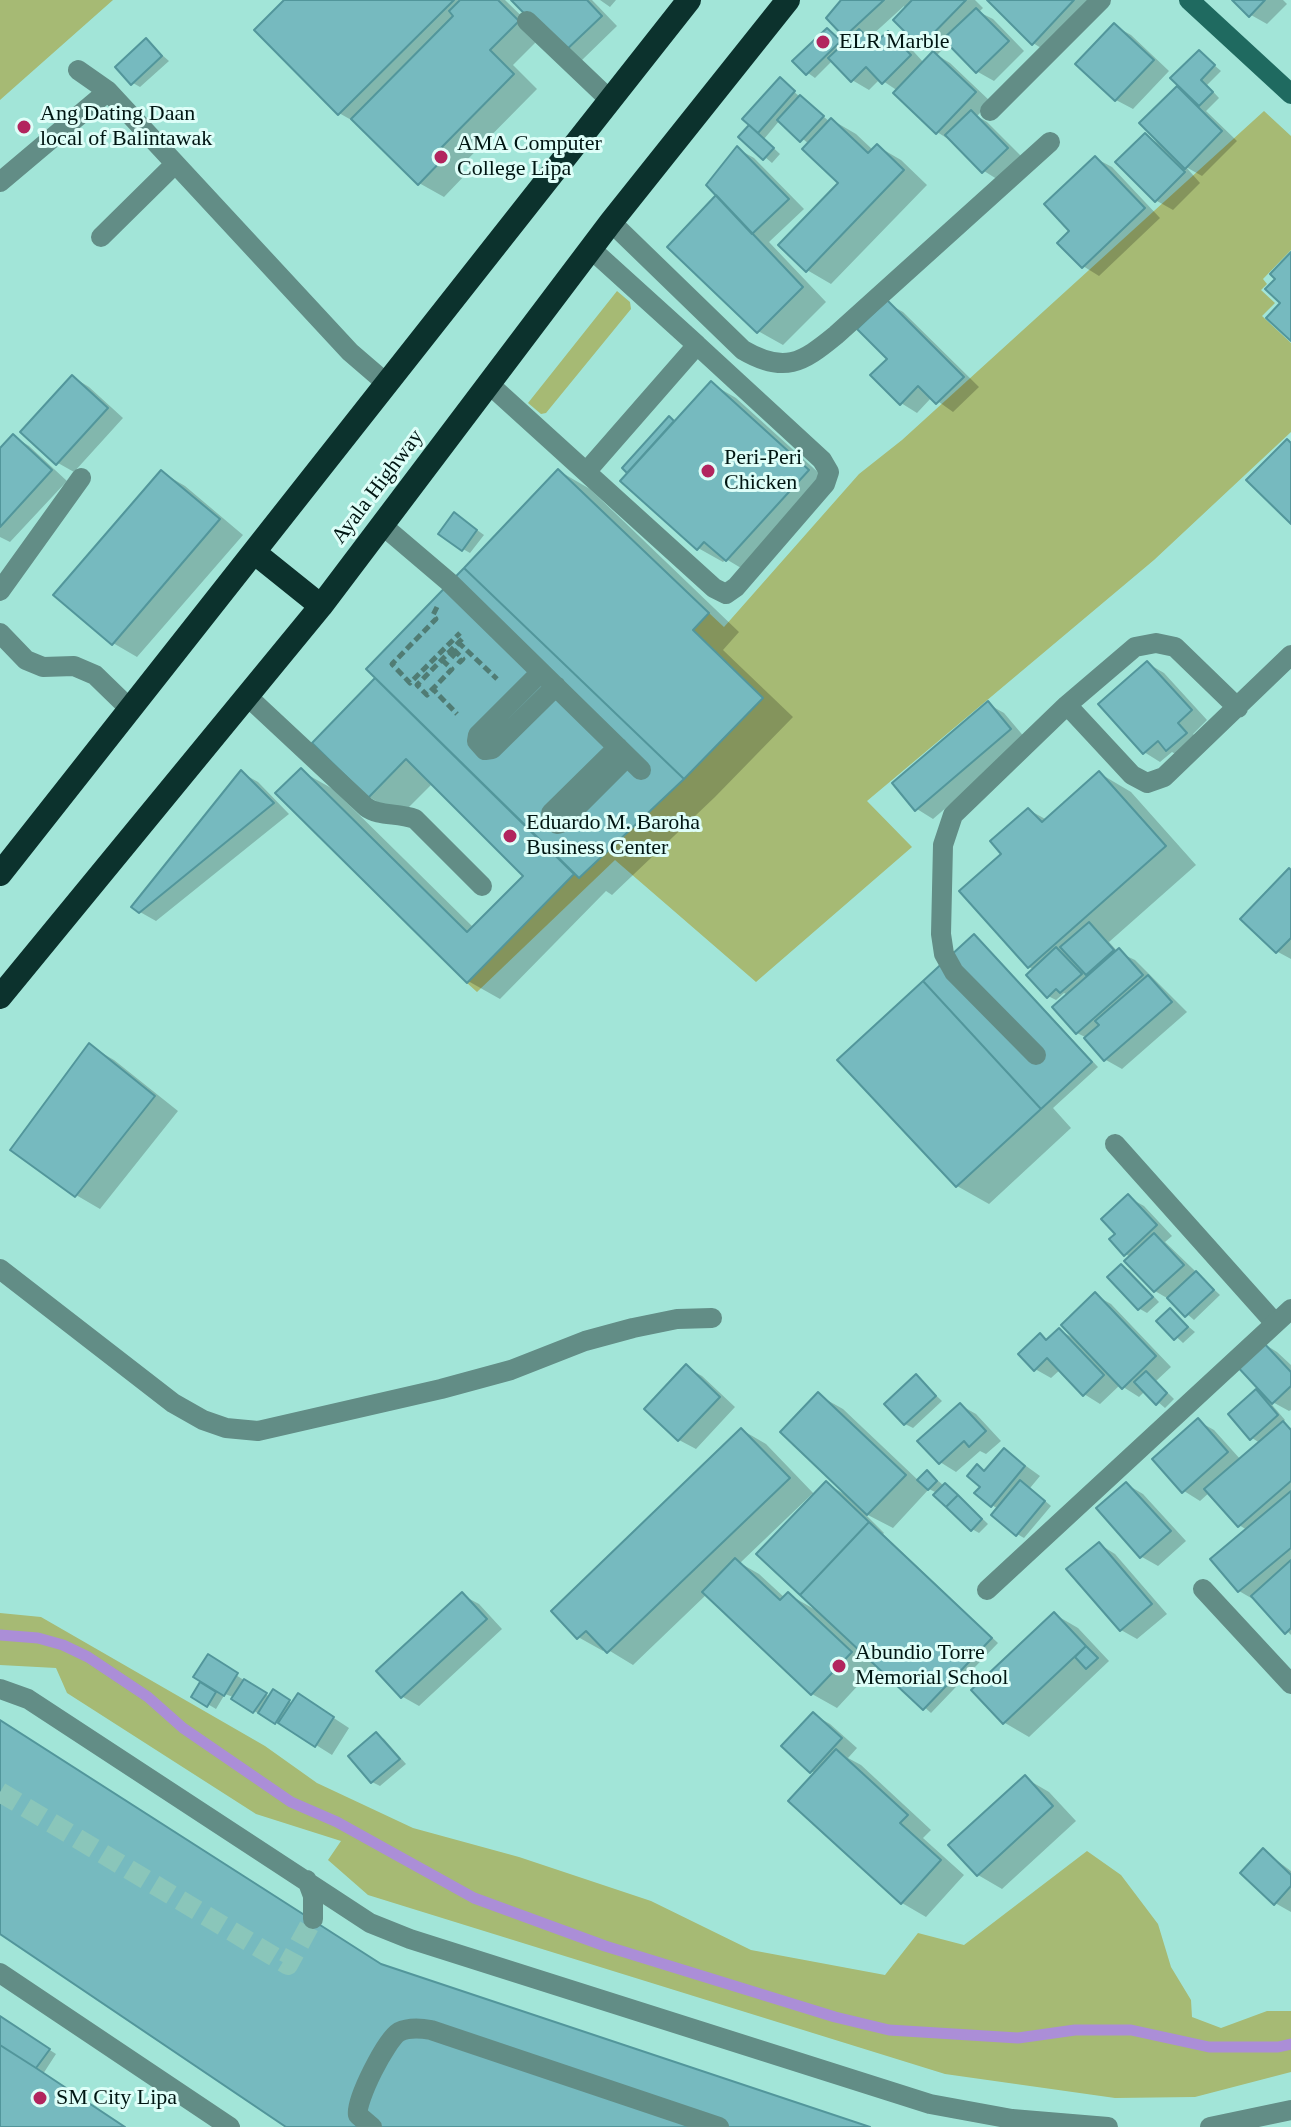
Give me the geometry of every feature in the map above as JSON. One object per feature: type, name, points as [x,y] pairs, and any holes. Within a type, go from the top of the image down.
[{"type":"highway","points":[[0,874],[689,0]]},
{"type":"highway","name":"Ayala Highway","points":[[0,997],[321,606],[611,222],[788,0]]},
{"type":"highway","points":[[255,553],[321,606]]},
{"type":"street","points":[[990,111],[1101,0]]},
{"type":"street","points":[[1189,0],[1291,94]]},
{"type":"street","points":[[527,21],[611,101]]},
{"type":"street","points":[[78,70],[108,91],[350,352],[386,383]]},
{"type":"street","points":[[0,182],[108,91]]},
{"type":"street","points":[[611,222],[743,350],[764,362],[789,363],[813,354],[836,335],[1050,142]]},
{"type":"street","points":[[101,237],[174,165]]},
{"type":"street","points":[[489,384],[714,588],[726,594],[736,587],[825,484],[829,472],[822,460],[591,249]]},
{"type":"street","points":[[586,472],[697,345]]},
{"type":"street","points":[[0,591],[81,478]]},
{"type":"street","points":[[382,525],[449,582],[629,758]]},
{"type":"street","points":[[0,633],[26,660],[43,667],[74,666],[95,675],[131,710]]},
{"type":"street","points":[[1036,1055],[947,962],[941,934],[943,845],[953,815],[1067,705],[1135,647],[1156,643],[1175,647],[1238,708]]},
{"type":"street","points":[[1067,705],[1132,775],[1147,783],[1164,777],[1291,655]]},
{"type":"street","points":[[247,696],[366,807],[374,813],[401,814],[415,819],[482,886]]},
{"type":"street","points":[[1115,1144],[1274,1322]]},
{"type":"street","points":[[0,1269],[173,1403],[215,1424],[258,1431],[453,1386],[511,1370],[585,1341],[633,1328],[677,1319],[712,1318]]},
{"type":"street","points":[[987,1590],[1291,1309]]},
{"type":"street","points":[[1203,1589],[1291,1684]]},
{"type":"street","points":[[0,1689],[28,1699],[370,1923],[410,1939],[930,2104],[1012,2119],[1108,2127]]},
{"type":"street","points":[[307,1880],[313,1896],[313,1919]]},
{"type":"street","points":[[0,1973],[230,2127]]},
{"type":"street","points":[[372,2127],[358,2115],[359,2103],[388,2042],[396,2034],[418,2028],[719,2127]]},
{"type":"street","points":[[1210,2127],[1236,2125],[1291,2110]]},
{"type":"path","points":[[434,599],[437,604],[433,615],[436,619]]},
{"type":"path","points":[[425,668],[439,679],[423,695],[392,664],[443,613]]},
{"type":"path","points":[[442,660],[452,669],[427,695],[417,685],[442,660],[455,638],[469,625]]},
{"type":"path","points":[[410,683],[465,636],[474,645]]},
{"type":"path","points":[[455,638],[475,658]]},
{"type":"path","points":[[430,687],[438,694]]},
{"type":"green space","points":[[0,0],[113,0],[0,100]]},
{"type":"green space","points":[[1264,111],[1291,136],[1291,250],[1263,279],[1267,284],[1261,290],[1275,303],[1262,316],[1291,343],[1291,432],[1154,560],[867,801],[912,847],[756,982],[615,860],[477,992],[467,983],[574,874],[579,878],[684,779],[763,698],[693,630],[709,613],[724,627],[859,474],[902,440]]},
{"type":"green space","points":[[617,291],[630,302],[631,309],[546,413],[541,414],[528,403]]},
{"type":"green space","points":[[0,1613],[41,1617],[265,1746],[317,1783],[413,1828],[519,1857],[651,1901],[751,1950],[885,1975],[918,1933],[964,1945],[1087,1851],[1121,1875],[1158,1924],[1171,1967],[1191,2000],[1192,2017],[1221,2028],[1267,2011],[1291,2011],[1291,2072],[1195,2097],[1115,2098],[945,2074],[368,1895],[328,1860],[341,1841],[256,1814],[67,1693],[56,1668],[0,1665]]},
{"type":"building","points":[[284,0],[454,0],[338,115],[254,30]]},
{"type":"building","points":[[460,0],[498,0],[519,21],[490,50],[514,74],[437,152],[444,158],[418,185],[351,119],[453,16],[449,11]]},
{"type":"building","points":[[511,0],[587,0],[602,16],[563,53]]},
{"type":"building","points":[[841,0],[884,0],[844,37],[826,18]]},
{"type":"building","points":[[912,0],[966,0],[920,47],[893,20]]},
{"type":"building","points":[[987,0],[1074,0],[1032,45]]},
{"type":"building","points":[[1232,0],[1265,0],[1249,17]]},
{"type":"building","points":[[976,8],[1009,41],[976,73],[943,39]]},
{"type":"building","points":[[1114,23],[1154,60],[1115,101],[1075,64]]},
{"type":"building","points":[[827,28],[841,41],[806,75],[792,61]]},
{"type":"building","points":[[859,29],[874,44],[888,31],[911,55],[882,84],[866,67],[851,82],[828,58]]},
{"type":"building","points":[[146,38],[162,56],[131,85],[115,67]]},
{"type":"building","points":[[1199,50],[1215,65],[1201,80],[1213,92],[1199,106],[1170,78]]},
{"type":"building","points":[[933,51],[976,92],[936,134],[893,93]]},
{"type":"building","points":[[780,77],[795,91],[758,133],[742,119]]},
{"type":"building","points":[[1177,86],[1222,131],[1185,169],[1139,123]]},
{"type":"building","points":[[800,95],[824,116],[800,142],[777,120]]},
{"type":"building","points":[[971,110],[1008,148],[982,173],[945,135]]},
{"type":"building","points":[[831,118],[868,153],[877,144],[904,170],[806,272],[778,245],[838,183],[802,149]]},
{"type":"building","points":[[749,125],[774,148],[763,160],[738,137]]},
{"type":"building","points":[[1145,133],[1185,172],[1155,202],[1115,162]]},
{"type":"building","points":[[737,146],[789,199],[752,234],[706,185]]},
{"type":"building","points":[[1095,156],[1145,208],[1082,268],[1057,243],[1069,231],[1044,204]]},
{"type":"building","points":[[716,195],[803,287],[757,333],[667,247]]},
{"type":"building","points":[[1291,252],[1291,341],[1266,318],[1280,303],[1265,289],[1275,279],[1270,274]]},
{"type":"building","points":[[887,300],[964,377],[936,404],[918,386],[900,405],[870,375],[887,359],[857,329]]},
{"type":"building","points":[[72,375],[108,408],[56,465],[20,432]]},
{"type":"building","points":[[711,381],[809,470],[726,561],[704,542],[697,550],[620,481]]},
{"type":"building","points":[[669,416],[674,421],[627,473],[622,468]]},
{"type":"building","points":[[13,434],[52,470],[0,527],[0,448]]},
{"type":"building","points":[[1287,439],[1291,443],[1291,524],[1246,480]]},
{"type":"building","points":[[558,469],[709,613],[693,630],[763,698],[684,779],[464,568]]},
{"type":"building","points":[[161,470],[220,519],[112,645],[53,595]]},
{"type":"building","points":[[454,512],[477,530],[462,551],[438,534]]},
{"type":"building","points":[[464,568],[684,779],[579,878],[366,669]]},
{"type":"building","points":[[1147,661],[1192,710],[1178,723],[1187,733],[1166,751],[1158,741],[1143,754],[1098,704]]},
{"type":"building","name":"Eduardo M. Baroha Business Center","points":[[375,678],[574,874],[467,983],[275,793],[301,768],[467,932],[523,876],[406,759],[368,798],[312,743]]},
{"type":"building","points":[[988,701],[1011,729],[915,811],[892,783]]},
{"type":"building","points":[[241,770],[274,803],[139,913],[131,907]]},
{"type":"building","points":[[1099,771],[1166,846],[1028,968],[959,891],[1001,854],[990,841],[1028,808],[1042,822]]},
{"type":"building","points":[[1289,868],[1291,938],[1276,953],[1240,919]]},
{"type":"building","points":[[1089,922],[1114,950],[1086,975],[1060,947]]},
{"type":"building","points":[[974,934],[1092,1062],[1041,1109],[923,981]]},
{"type":"building","points":[[1056,947],[1082,974],[1060,993],[1056,989],[1047,998],[1026,975]]},
{"type":"building","points":[[1119,948],[1143,975],[1076,1034],[1052,1007]]},
{"type":"building","points":[[1148,975],[1172,1002],[1104,1061],[1084,1038],[1099,1025],[1095,1021]]},
{"type":"building","points":[[923,981],[1041,1109],[956,1187],[837,1060]]},
{"type":"building","points":[[89,1043],[155,1096],[75,1197],[10,1150]]},
{"type":"building","points":[[1128,1194],[1157,1225],[1124,1256],[1109,1239],[1115,1234],[1101,1219]]},
{"type":"building","points":[[1154,1233],[1184,1265],[1154,1292],[1124,1261]]},
{"type":"building","points":[[1121,1264],[1153,1297],[1138,1310],[1107,1277]]},
{"type":"building","points":[[1196,1271],[1214,1290],[1185,1317],[1167,1298]]},
{"type":"building","points":[[1095,1292],[1156,1356],[1122,1389],[1061,1325]]},
{"type":"building","points":[[1170,1308],[1188,1327],[1174,1340],[1156,1321]]},
{"type":"building","points":[[1059,1328],[1104,1375],[1083,1396],[1047,1358],[1034,1371],[1018,1354],[1040,1333],[1046,1340]]},
{"type":"building","points":[[1261,1340],[1291,1372],[1291,1386],[1272,1404],[1235,1364]]},
{"type":"building","points":[[686,1364],[720,1397],[678,1441],[644,1409]]},
{"type":"building","points":[[1146,1371],[1167,1393],[1156,1405],[1134,1382]]},
{"type":"building","points":[[916,1374],[936,1396],[904,1425],[884,1404]]},
{"type":"building","points":[[1256,1389],[1278,1415],[1250,1440],[1228,1414]]},
{"type":"building","points":[[818,1392],[906,1475],[867,1515],[780,1432]]},
{"type":"building","points":[[960,1403],[986,1431],[969,1447],[964,1441],[939,1464],[917,1441]]},
{"type":"building","points":[[1198,1418],[1228,1452],[1182,1493],[1152,1459]]},
{"type":"building","points":[[1283,1421],[1291,1430],[1291,1481],[1238,1527],[1204,1489]]},
{"type":"building","points":[[741,1428],[790,1478],[607,1653],[586,1631],[577,1639],[551,1611]]},
{"type":"building","points":[[1004,1448],[1025,1466],[991,1507],[974,1493],[980,1487],[967,1476],[977,1464],[984,1471]]},
{"type":"building","points":[[927,1470],[937,1481],[928,1490],[917,1480]]},
{"type":"building","points":[[1020,1480],[1045,1501],[1016,1536],[991,1515]]},
{"type":"building","points":[[826,1481],[869,1522],[800,1595],[756,1554]]},
{"type":"building","points":[[1126,1482],[1171,1531],[1140,1558],[1096,1508]]},
{"type":"building","points":[[945,1483],[958,1495],[946,1507],[933,1495]]},
{"type":"building","points":[[1291,1491],[1291,1548],[1238,1592],[1210,1559]]},
{"type":"building","points":[[958,1495],[982,1519],[971,1531],[946,1507]]},
{"type":"building","points":[[869,1522],[992,1638],[923,1710],[800,1595]]},
{"type":"building","points":[[1099,1542],[1152,1604],[1120,1631],[1066,1569]]},
{"type":"building","points":[[735,1558],[780,1600],[788,1592],[852,1652],[811,1695],[702,1592]]},
{"type":"building","points":[[1291,1560],[1291,1628],[1285,1634],[1251,1596]]},
{"type":"building","points":[[462,1592],[487,1619],[401,1698],[376,1671]]},
{"type":"building","points":[[1054,1612],[1086,1646],[1003,1724],[971,1690]]},
{"type":"building","points":[[1086,1646],[1098,1658],[1086,1669],[1075,1657]]},
{"type":"building","points":[[208,1654],[238,1673],[224,1696],[193,1677]]},
{"type":"building","points":[[244,1679],[267,1693],[253,1713],[231,1699]]},
{"type":"building","points":[[200,1682],[216,1692],[207,1707],[191,1697]]},
{"type":"building","points":[[273,1689],[290,1700],[275,1724],[258,1713]]},
{"type":"building","points":[[298,1693],[334,1717],[315,1747],[278,1723]]},
{"type":"building","points":[[813,1712],[842,1738],[810,1773],[781,1746]]},
{"type":"building","points":[[0,1720],[381,1964],[870,2127],[286,2127],[0,1934]]},
{"type":"building","points":[[376,1732],[400,1759],[371,1783],[348,1756]]},
{"type":"building","points":[[836,1749],[908,1815],[900,1823],[941,1860],[901,1904],[788,1801]]},
{"type":"building","points":[[1025,1775],[1053,1806],[977,1876],[948,1845]]},
{"type":"building","points":[[1263,1848],[1291,1875],[1291,1886],[1274,1905],[1240,1873]]},
{"type":"building","points":[[0,2016],[50,2049],[36,2068],[0,2045]]},
{"type":"building","name":"SM City Lipa","points":[[0,2045],[36,2068],[125,2127],[0,2127]]},
{"type":"waterway","points":[[0,1635],[38,1638],[88,1657],[148,1697],[183,1728],[291,1802],[337,1822],[474,1898],[605,1946],[835,2017],[889,2030],[1018,2038],[1075,2030],[1131,2030],[1209,2047],[1278,2047],[1291,2044]]},
{"type":"tunnel","points":[[0,1792],[288,1965],[313,1919]]},
{"type":"place","name":"ELR Marble","points":[[823,42]]},
{"type":"place","name":"Ang Dating Daan local of Balintawak","points":[[24,127]]},
{"type":"place","name":"AMA Computer College Lipa","points":[[441,157]]},
{"type":"place","name":"Peri-Peri Chicken","points":[[708,471]]},
{"type":"place","name":"Eduardo M. Baroha Business Center","points":[[510,836]]},
{"type":"place","name":"Abundio Torre Memorial School","points":[[839,1666]]},
{"type":"place","name":"SM City Lipa","points":[[40,2098]]}]
